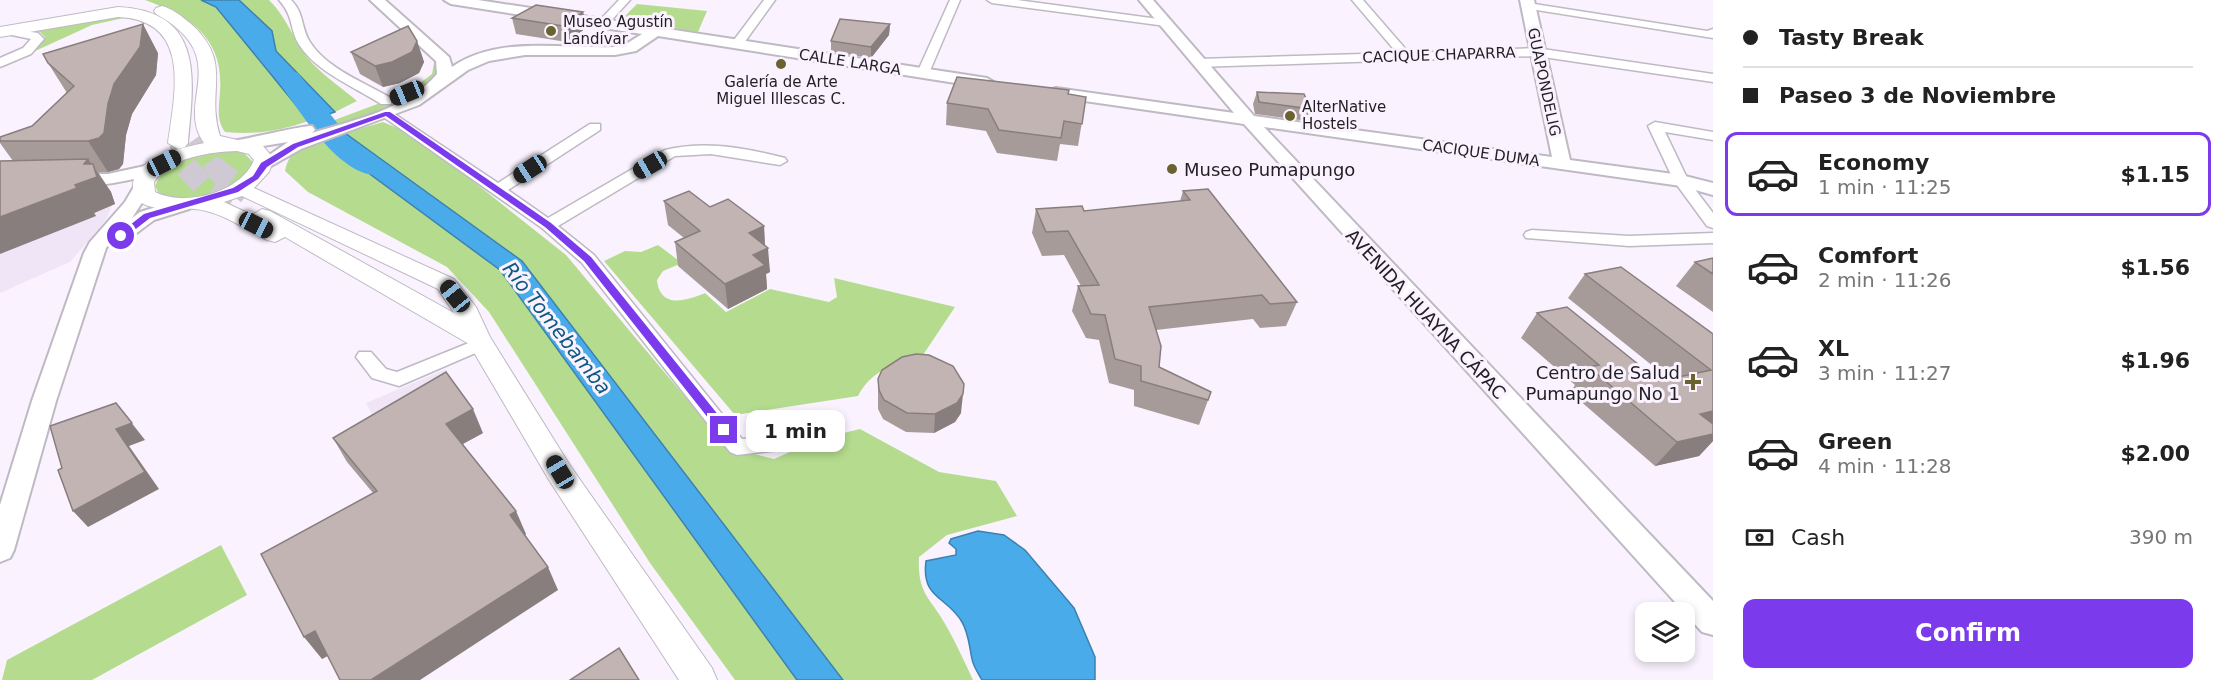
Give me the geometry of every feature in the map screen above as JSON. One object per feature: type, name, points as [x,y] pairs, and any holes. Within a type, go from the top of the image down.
[{"type":"main road","points":[[2,30],[126,5],[170,15],[185,27],[206,55],[205,120],[211,139],[262,154],[262,168],[266,183],[292,201],[413,261],[446,284],[464,307],[480,341],[560,472],[699,680]]},
{"type":"main road","points":[[126,5],[156,14],[177,27],[195,55],[186,141],[185,78],[169,30],[156,20],[134,12],[126,5]]},
{"type":"main road","points":[[159,166],[161,140],[176,91],[180,58]]},
{"type":"main road","points":[[232,145],[200,149],[159,166],[147,176],[142,189],[144,195],[158,202],[206,204],[238,216],[345,271],[410,298]]},
{"type":"main road","points":[[188,204],[236,190],[262,168]]},
{"type":"main road","points":[[446,284],[243,198],[480,341]]},
{"type":"street","points":[[284,0],[297,14],[297,25],[306,47],[548,225],[588,259],[737,447],[778,444]]},
{"type":"street","points":[[377,0],[436,52],[447,66],[442,82]]},
{"type":"street","name":"CALLE LARGA","points":[[451,0],[999,85]]},
{"type":"street","points":[[603,24],[625,0]]},
{"type":"street","points":[[737,44],[770,0]]},
{"type":"street","points":[[924,73],[955,0]]},
{"type":"street","points":[[992,0],[1166,23]]},
{"type":"street","name":"AVENIDA HUAYNA CÁPAC","points":[[1146,0],[1249,121],[1713,622]]},
{"type":"street","points":[[1357,0],[1406,56]]},
{"type":"street","points":[[1528,3],[1709,35],[1713,32]]},
{"type":"street","name":"GUAPONDELIG","points":[[1528,3],[1536,52],[1562,164]]},
{"type":"street","points":[[0,63],[27,51],[39,39],[34,35],[2,30]]},
{"type":"street","points":[[232,145],[287,137],[428,94],[461,68],[489,55],[514,49],[615,51],[631,48],[655,32]]},
{"type":"street","points":[[262,168],[295,145],[387,107],[427,79],[435,64],[436,52]]},
{"type":"street","name":"CACIQUE CHAPARRA","points":[[1199,63],[1536,52],[1713,78]]},
{"type":"street","points":[[1045,92],[1249,121]]},
{"type":"street","name":"CACIQUE DUMA","points":[[1249,121],[1681,181],[1713,189]]},
{"type":"street","points":[[1713,136],[1655,126],[1681,181],[1713,223]]},
{"type":"street","points":[[498,190],[595,127]]},
{"type":"street","points":[[548,225],[670,153],[698,148],[780,161]]},
{"type":"street","points":[[60,180],[108,179],[159,166]]},
{"type":"street","points":[[0,550],[44,401],[97,246],[133,205],[142,189]]},
{"type":"street","points":[[86,274],[131,226],[147,216],[188,204]]},
{"type":"street","points":[[1532,235],[1629,241],[1713,238]]},
{"type":"street","points":[[365,357],[378,375],[387,380],[399,379],[480,341]]},
{"type":"shaded area","points":[[114,201],[106,220],[70,262],[0,293],[0,224]]},
{"type":"shaded area","points":[[446,369],[456,396],[385,441],[366,403]]},
{"type":"green space","points":[[145,0],[201,0],[216,6],[309,121],[267,131],[225,132],[220,123],[219,113],[220,73],[210,44],[190,22]]},
{"type":"green space","points":[[239,0],[269,0],[282,16],[307,58],[357,101],[335,112],[276,51],[272,31]]},
{"type":"green space","points":[[637,4],[707,11],[698,32],[629,22],[623,18]]},
{"type":"green space","points":[[112,15],[128,17],[92,25],[33,52],[45,37],[40,32],[28,30]]},
{"type":"green space","points":[[436,52],[446,66],[428,94],[296,144],[289,137],[407,93],[432,74]]},
{"type":"green space","points":[[383,122],[402,130],[450,163],[566,255],[733,454],[739,450],[774,459],[819,439],[860,429],[939,472],[996,481],[1017,516],[947,535],[919,557],[920,580],[923,589],[948,629],[973,680],[843,680],[522,261],[345,133]]},
{"type":"green space","points":[[325,141],[500,270],[797,680],[735,680],[650,563],[489,312],[447,267],[308,192],[285,171],[290,157],[299,149]]},
{"type":"green space","points":[[234,151],[244,153],[254,163],[237,182],[212,195],[184,199],[170,197],[158,192],[155,186],[160,176],[178,162],[200,155]]},
{"type":"green space","points":[[658,245],[682,263],[663,271],[657,280],[663,295],[668,299],[682,300],[705,293],[726,312],[770,289],[829,302],[837,297],[834,278],[955,307],[919,361],[883,370],[869,380],[858,396],[735,415],[604,261],[625,251],[641,252]]},
{"type":"green space","points":[[221,545],[247,595],[92,680],[2,680],[7,660]]},
{"type":"water","points":[[201,0],[239,0],[272,31],[276,51],[335,112],[309,121],[216,7]]},
{"type":"water","points":[[345,133],[522,261],[843,680],[797,680],[500,270],[325,141]]},
{"type":"water","points":[[978,531],[1004,535],[1025,550],[1074,608],[1095,657],[1095,680],[982,680],[973,664],[962,622],[956,613],[931,590],[925,573],[926,561],[956,555],[956,549],[949,543],[951,539]]},
{"type":"building","points":[[536,5],[583,12],[563,26],[512,18]]},
{"type":"building","points":[[840,19],[890,24],[871,47],[831,41]]},
{"type":"building","points":[[143,24],[140,47],[114,84],[108,104],[104,133],[99,138],[88,141],[0,141],[0,137],[32,126],[74,86],[48,63],[43,54]]},
{"type":"building","points":[[408,26],[417,41],[412,52],[392,62],[375,66],[351,52]]},
{"type":"building","points":[[957,77],[1069,90],[1068,94],[1086,97],[1082,124],[1064,121],[1061,138],[999,130],[988,109],[947,103]]},
{"type":"building","points":[[1257,92],[1304,94],[1311,109],[1259,102]]},
{"type":"building","points":[[88,159],[84,164],[93,164],[97,177],[75,185],[77,188],[0,217],[0,161]]},
{"type":"building","points":[[1208,189],[1297,302],[1270,304],[1262,295],[1149,307],[1161,346],[1159,367],[1211,392],[1208,400],[1141,381],[1141,366],[1115,359],[1105,315],[1091,314],[1078,286],[1099,285],[1068,231],[1046,232],[1036,209],[1082,206],[1084,211],[1190,200],[1183,191]]},
{"type":"building","points":[[689,191],[710,207],[728,199],[764,226],[749,233],[768,248],[753,255],[765,265],[725,284],[675,242],[700,231],[664,201]]},
{"type":"building","points":[[1713,258],[1713,274],[1695,262]]},
{"type":"building","points":[[1621,267],[1713,334],[1713,411],[1700,414],[1713,424],[1713,434],[1677,442],[1589,367],[1599,365],[1537,313],[1567,307],[1659,381],[1711,370],[1585,274]]},
{"type":"building","points":[[916,354],[929,355],[953,366],[964,384],[963,394],[957,403],[935,414],[907,413],[884,400],[879,390],[878,379],[882,370],[902,357]]},
{"type":"building","points":[[446,372],[473,409],[446,424],[516,511],[510,515],[548,567],[371,680],[340,680],[315,631],[304,637],[261,554],[377,491],[333,438]]},
{"type":"building","points":[[116,403],[132,423],[116,429],[145,472],[73,511],[58,470],[62,468],[50,426]]},
{"type":"building","points":[[619,648],[639,680],[570,680]]},
{"type":"waterway","name":"Río Tomebamba","points":[[289,78],[339,144],[373,168]]},
{"type":"tunnel","points":[[195,139],[215,168]]},
{"type":"tunnel","points":[[178,143],[187,168]]},
{"type":"tunnel","points":[[186,167],[204,186],[235,202]]},
{"type":"tunnel","points":[[213,167],[248,193]]},
{"type":"place","name":"Museo Agustín Landívar","points":[[551,31]]},
{"type":"place","name":"Galería de Arte Miguel Illescas C.","points":[[781,64]]},
{"type":"place","name":"AlterNative Hostels","points":[[1290,116]]},
{"type":"place","name":"Museo Pumapungo","points":[[1172,169]]},
{"type":"place","name":"Centro de Salud Pumapungo No 1","points":[[1693,382]]},
{"type":"route","points":[[121,236],[131,226],[147,216],[165,209],[209,200],[236,190],[255,177],[264,165],[295,145],[387,114],[548,225],[588,259],[724,430]]}]
